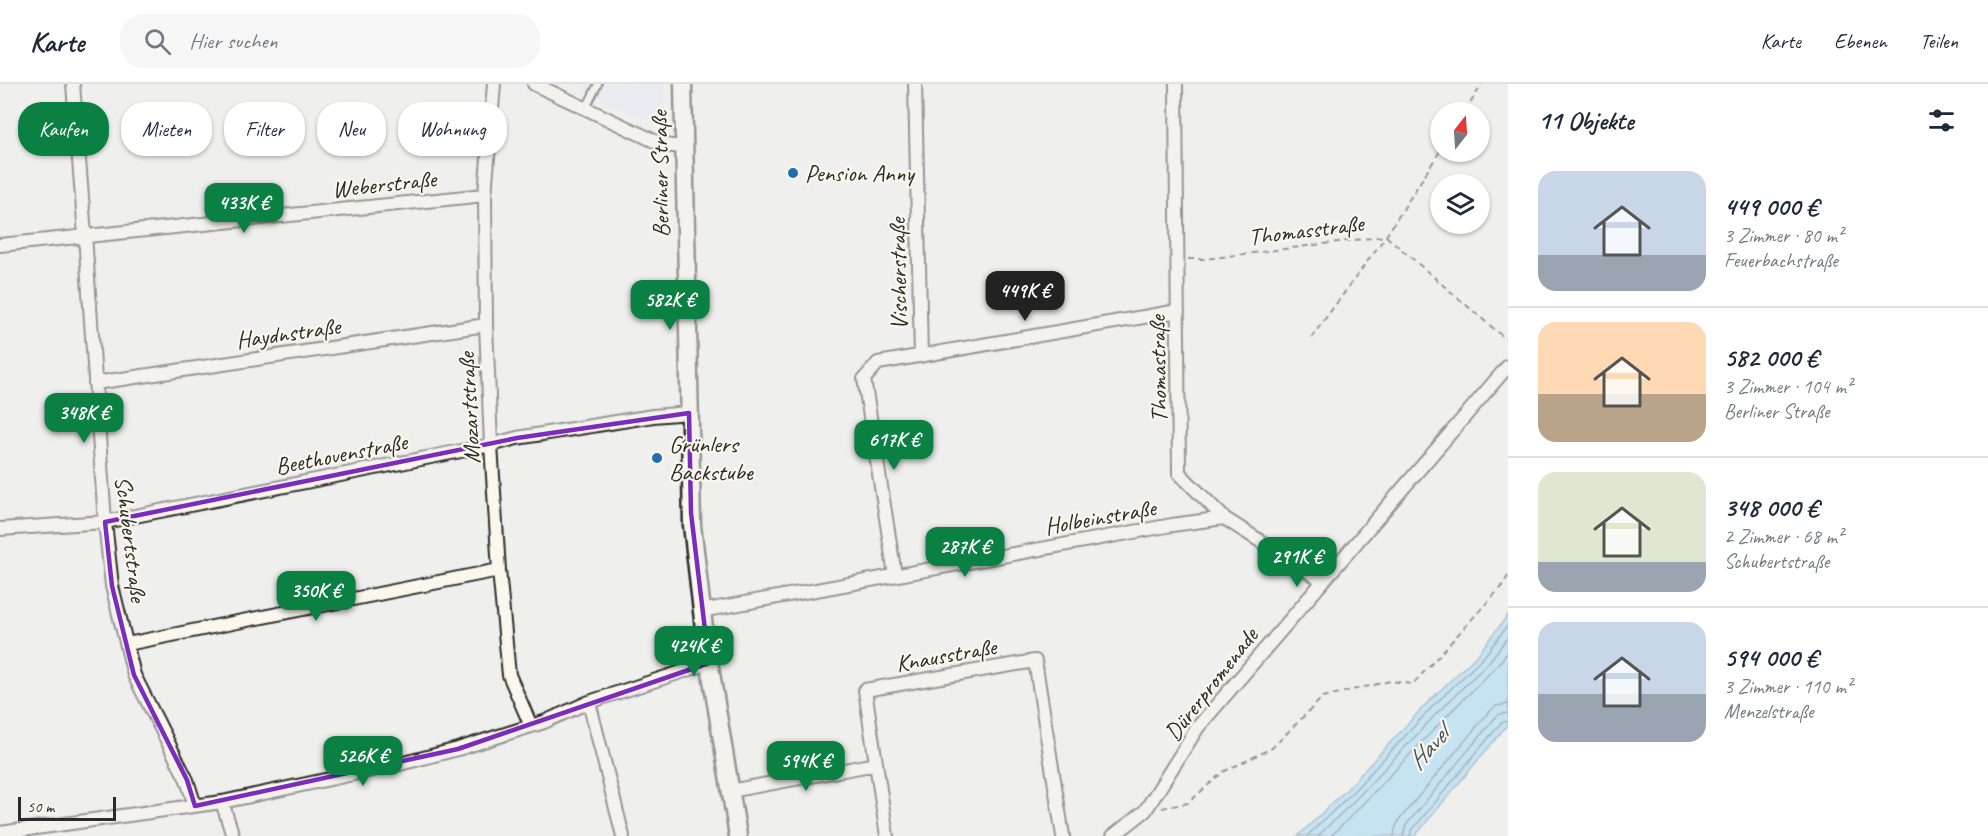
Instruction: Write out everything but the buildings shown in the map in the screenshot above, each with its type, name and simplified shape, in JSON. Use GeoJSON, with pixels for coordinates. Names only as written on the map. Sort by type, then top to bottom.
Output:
{"type":"FeatureCollection","features":[{"type":"Feature","properties":{"kind":"main road","name":"Berliner Straße"},"geometry":{"type":"LineString","coordinates":[[682,84],[692,525],[701,611],[738,836]]}},
{"type":"Feature","properties":{"kind":"street","name":"Schubertstraße"},"geometry":{"type":"LineString","coordinates":[[73,84],[105,522],[112,586],[134,675],[187,780],[195,806]]}},
{"type":"Feature","properties":{"kind":"street","name":"Mozartstraße"},"geometry":{"type":"LineString","coordinates":[[494,84],[485,195],[486,325],[491,445],[509,675],[531,726]]}},
{"type":"Feature","properties":{"kind":"street"},"geometry":{"type":"LineString","coordinates":[[534,84],[663,145],[683,147]]}},
{"type":"Feature","properties":{"kind":"street","name":"Vischerstraße"},"geometry":{"type":"LineString","coordinates":[[915,84],[921,356]]}},
{"type":"Feature","properties":{"kind":"street","name":"Thomastraße"},"geometry":{"type":"LineString","coordinates":[[1176,84],[1179,474],[1224,518],[1323,580]]}},
{"type":"Feature","properties":{"kind":"street","name":"Weberstraße"},"geometry":{"type":"LineString","coordinates":[[0,245],[485,195]]}},
{"type":"Feature","properties":{"kind":"street"},"geometry":{"type":"LineString","coordinates":[[895,575],[864,379],[878,363],[1178,311]]}},
{"type":"Feature","properties":{"kind":"street","name":"Haydnstraße"},"geometry":{"type":"LineString","coordinates":[[95,383],[486,325]]}},
{"type":"Feature","properties":{"kind":"street","name":"Dürerpromenade"},"geometry":{"type":"LineString","coordinates":[[1113,836],[1145,811],[1198,727],[1508,366]]}},
{"type":"Feature","properties":{"kind":"street","name":"Beethovenstraße"},"geometry":{"type":"LineString","coordinates":[[0,529],[105,522],[518,438],[641,418],[689,413]]}},
{"type":"Feature","properties":{"kind":"street","name":"Holbeinstraße"},"geometry":{"type":"LineString","coordinates":[[701,611],[1172,525],[1224,518]]}},
{"type":"Feature","properties":{"kind":"street"},"geometry":{"type":"LineString","coordinates":[[127,644],[499,570]]}},
{"type":"Feature","properties":{"kind":"street","name":"Knausstraße"},"geometry":{"type":"LineString","coordinates":[[876,764],[865,690],[1035,661],[1063,836]]}},
{"type":"Feature","properties":{"kind":"street"},"geometry":{"type":"LineString","coordinates":[[0,833],[40,832],[222,802],[396,765],[458,749],[531,726],[589,702],[709,663]]}},
{"type":"Feature","properties":{"kind":"street"},"geometry":{"type":"LineString","coordinates":[[589,702],[623,836]]}},
{"type":"Feature","properties":{"kind":"street"},"geometry":{"type":"LineString","coordinates":[[730,791],[876,764],[887,836]]}},
{"type":"Feature","properties":{"kind":"street"},"geometry":{"type":"LineString","coordinates":[[222,802],[233,836]]}},
{"type":"Feature","properties":{"kind":"lane"},"geometry":{"type":"LineString","coordinates":[[586,108],[598,84]]}},
{"type":"Feature","properties":{"kind":"path"},"geometry":{"type":"LineString","coordinates":[[1471,102],[1482,84]]}},
{"type":"Feature","properties":{"kind":"path"},"geometry":{"type":"LineString","coordinates":[[1311,338],[1386,236],[1433,162]]}},
{"type":"Feature","properties":{"kind":"path","name":"Thomasstraße"},"geometry":{"type":"LineString","coordinates":[[1177,260],[1205,259],[1386,236],[1508,341]]}},
{"type":"Feature","properties":{"kind":"path"},"geometry":{"type":"LineString","coordinates":[[1145,811],[1188,803],[1223,772],[1272,748],[1323,697],[1390,681],[1413,684],[1502,586],[1508,576]]}},
{"type":"Feature","properties":{"kind":"highlighted area"},"geometry":{"type":"Polygon","coordinates":[[[689,413],[691,513],[709,663],[458,749],[195,806],[187,780],[134,675],[112,586],[105,522],[517,438],[689,413]]]}},
{"type":"Feature","properties":{"kind":"shaded area"},"geometry":{"type":"Polygon","coordinates":[[[577,84],[664,84],[665,128],[603,100],[577,84]]]}},
{"type":"Feature","properties":{"kind":"water","name":"Havel"},"geometry":{"type":"Polygon","coordinates":[[[1508,615],[1508,724],[1415,836],[1298,836],[1478,654],[1508,615]]]}},
{"type":"Feature","properties":{"kind":"place","name":"Pension Anny"},"geometry":{"type":"Point","coordinates":[793,173]}},
{"type":"Feature","properties":{"kind":"place","name":"Grünlers Backstube"},"geometry":{"type":"Point","coordinates":[657,458]}}]}
